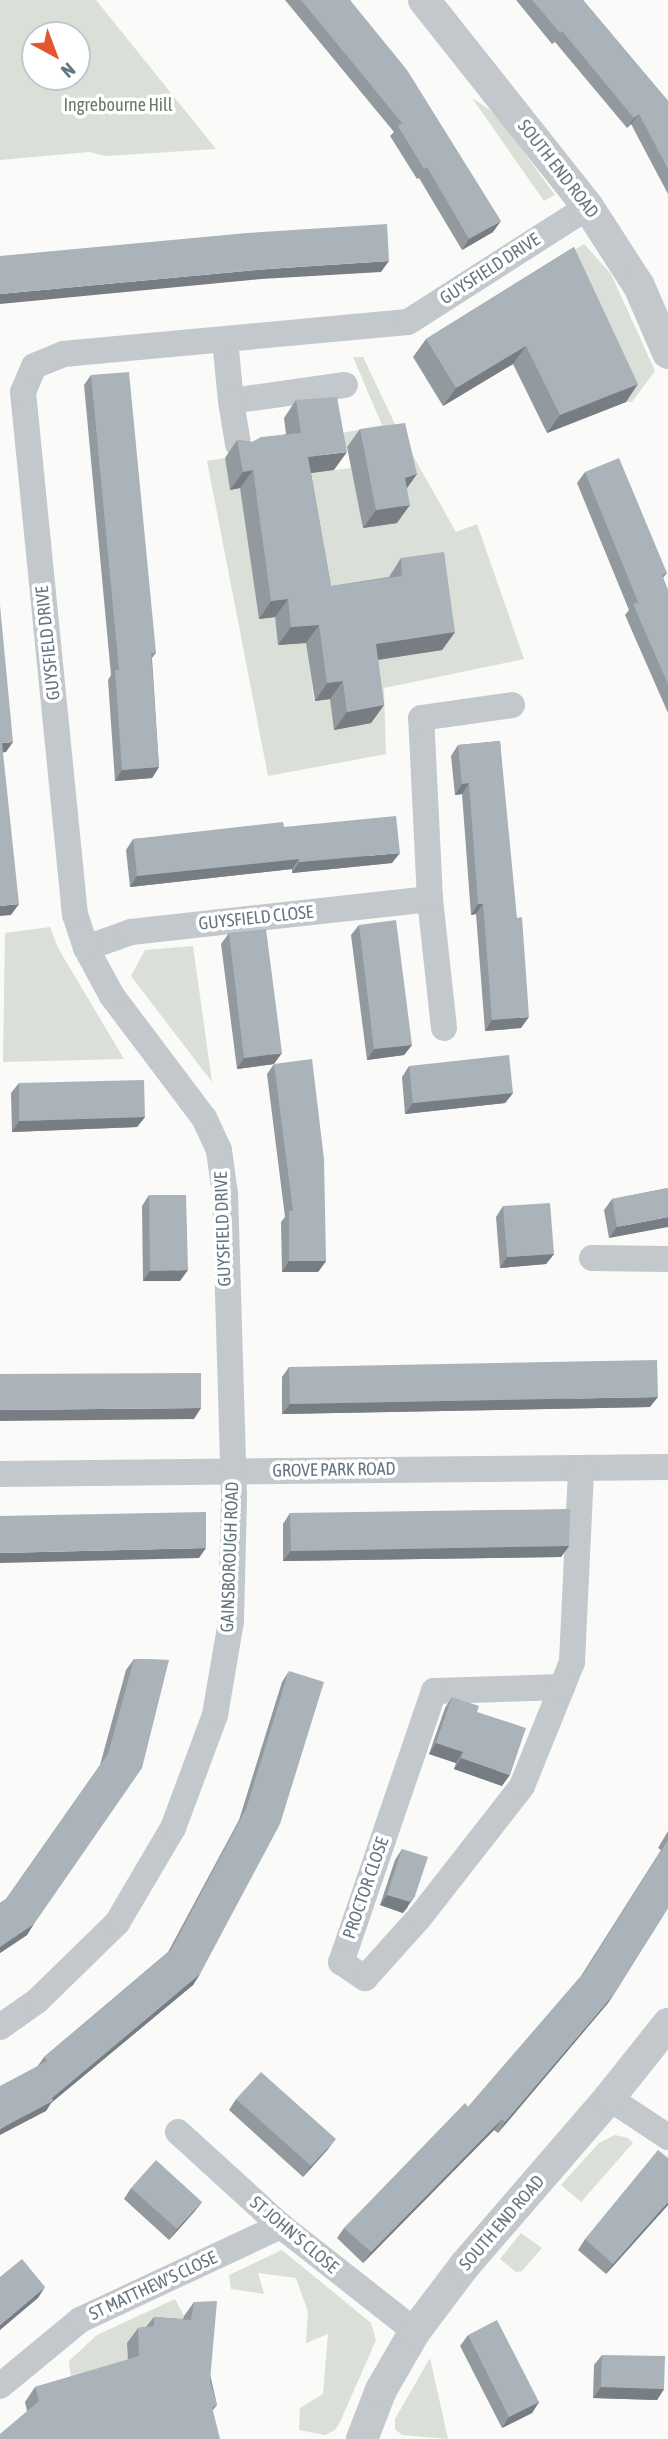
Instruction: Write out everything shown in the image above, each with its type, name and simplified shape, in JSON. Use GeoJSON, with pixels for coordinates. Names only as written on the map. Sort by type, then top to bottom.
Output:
{"type":"FeatureCollection","features":[{"type":"Feature","properties":{"kind":"street","name":"SOUTH END ROAD"},"geometry":{"type":"LineString","coordinates":[[424,0],[588,206],[639,286],[668,353]]}},
{"type":"Feature","properties":{"kind":"street","name":"GUYSFIELD DRIVE"},"geometry":{"type":"LineString","coordinates":[[234,1471],[225,1194],[219,1150],[204,1118],[112,996],[86,948],[75,915],[23,392],[34,366],[63,354],[408,322],[588,206]]}},
{"type":"Feature","properties":{"kind":"street"},"geometry":{"type":"LineString","coordinates":[[225,340],[238,444]]}},
{"type":"Feature","properties":{"kind":"street"},"geometry":{"type":"LineString","coordinates":[[231,401],[345,385]]}},
{"type":"Feature","properties":{"kind":"street"},"geometry":{"type":"LineString","coordinates":[[444,1028],[430,899],[421,718],[512,705]]}},
{"type":"Feature","properties":{"kind":"street","name":"GUYSFIELD CLOSE"},"geometry":{"type":"LineString","coordinates":[[86,948],[131,932],[430,899]]}},
{"type":"Feature","properties":{"kind":"street"},"geometry":{"type":"LineString","coordinates":[[592,1258],[668,1259]]}},
{"type":"Feature","properties":{"kind":"street","name":"GROVE PARK ROAD"},"geometry":{"type":"LineString","coordinates":[[0,1474],[668,1467]]}},
{"type":"Feature","properties":{"kind":"street","name":"PROCTOR CLOSE"},"geometry":{"type":"LineString","coordinates":[[562,1687],[435,1691],[341,1962],[365,1978],[419,1918],[522,1786],[562,1687],[572,1662],[581,1468]]}},
{"type":"Feature","properties":{"kind":"street","name":"GAINSBOROUGH ROAD"},"geometry":{"type":"LineString","coordinates":[[0,2028],[37,2001],[117,1923],[173,1828],[215,1715],[231,1621],[234,1471]]}},
{"type":"Feature","properties":{"kind":"street","name":"SOUTH END ROAD"},"geometry":{"type":"LineString","coordinates":[[362,2439],[381,2390],[415,2331],[465,2265],[609,2098],[668,2024]]}},
{"type":"Feature","properties":{"kind":"street"},"geometry":{"type":"LineString","coordinates":[[609,2098],[668,2137]]}},
{"type":"Feature","properties":{"kind":"street","name":"ST JOHN'S CLOSE"},"geometry":{"type":"LineString","coordinates":[[177,2132],[281,2226],[415,2331]]}},
{"type":"Feature","properties":{"kind":"street","name":"ST MATTHEW'S CLOSE"},"geometry":{"type":"LineString","coordinates":[[0,2386],[80,2320],[281,2226]]}},
{"type":"Feature","properties":{"kind":"green space","name":"Ingrebourne Hill"},"geometry":{"type":"Polygon","coordinates":[[[0,0],[96,0],[216,149],[106,156],[89,152],[0,160],[0,0]]]}},
{"type":"Feature","properties":{"kind":"green space"},"geometry":{"type":"Polygon","coordinates":[[[472,98],[496,114],[555,195],[544,201],[472,98]]]}},
{"type":"Feature","properties":{"kind":"green space"},"geometry":{"type":"Polygon","coordinates":[[[584,244],[611,274],[655,371],[632,402],[626,402],[561,265],[427,348],[423,344],[584,244]]]}},
{"type":"Feature","properties":{"kind":"green space"},"geometry":{"type":"Polygon","coordinates":[[[353,357],[363,357],[394,422],[456,532],[477,524],[524,659],[384,688],[386,754],[268,776],[207,461],[225,458],[230,490],[240,488],[275,617],[279,645],[318,642],[310,669],[314,701],[360,635],[391,658],[442,649],[390,594],[318,604],[296,475],[351,468],[364,528],[392,441],[330,450],[328,436],[382,425],[353,357]]]}},
{"type":"Feature","properties":{"kind":"green space"},"geometry":{"type":"Polygon","coordinates":[[[50,927],[58,948],[124,1059],[3,1062],[5,933],[50,927]]]}},
{"type":"Feature","properties":{"kind":"green space"},"geometry":{"type":"Polygon","coordinates":[[[193,946],[212,1082],[131,976],[145,950],[193,946]]]}},
{"type":"Feature","properties":{"kind":"green space"},"geometry":{"type":"Polygon","coordinates":[[[615,2135],[628,2138],[633,2143],[581,2202],[561,2185],[599,2143],[615,2135]]]}},
{"type":"Feature","properties":{"kind":"green space"},"geometry":{"type":"Polygon","coordinates":[[[521,2233],[542,2248],[522,2271],[516,2272],[500,2259],[521,2233]]]}},
{"type":"Feature","properties":{"kind":"green space"},"geometry":{"type":"Polygon","coordinates":[[[282,2250],[371,2323],[376,2340],[340,2422],[335,2430],[325,2435],[299,2430],[300,2408],[323,2394],[328,2334],[306,2343],[308,2312],[296,2278],[258,2273],[264,2294],[231,2289],[229,2275],[282,2250]]]}},
{"type":"Feature","properties":{"kind":"green space"},"geometry":{"type":"Polygon","coordinates":[[[175,2299],[184,2316],[181,2335],[129,2371],[72,2387],[69,2361],[97,2335],[175,2299]]]}},
{"type":"Feature","properties":{"kind":"green space"},"geometry":{"type":"Polygon","coordinates":[[[430,2358],[448,2439],[402,2435],[395,2429],[395,2419],[430,2358]]]}},
{"type":"Feature","properties":{"kind":"building"},"geometry":{"type":"Polygon","coordinates":[[[301,0],[350,0],[407,70],[501,221],[469,239],[427,167],[424,169],[398,126],[402,123],[301,0]]]}},
{"type":"Feature","properties":{"kind":"building"},"geometry":{"type":"Polygon","coordinates":[[[532,0],[583,0],[668,101],[668,169],[639,114],[634,118],[562,31],[560,33],[532,0]]]}},
{"type":"Feature","properties":{"kind":"building"},"geometry":{"type":"Polygon","coordinates":[[[387,224],[389,261],[268,269],[0,294],[0,256],[247,233],[387,224]]]}},
{"type":"Feature","properties":{"kind":"building"},"geometry":{"type":"Polygon","coordinates":[[[574,247],[638,384],[560,415],[526,346],[456,388],[426,339],[574,247]]]}},
{"type":"Feature","properties":{"kind":"building"},"geometry":{"type":"Polygon","coordinates":[[[129,372],[156,653],[151,653],[159,767],[122,770],[115,670],[119,670],[91,375],[129,372]]]}},
{"type":"Feature","properties":{"kind":"building"},"geometry":{"type":"Polygon","coordinates":[[[337,397],[347,452],[308,457],[331,586],[402,576],[401,558],[444,552],[455,632],[376,644],[384,705],[347,712],[343,681],[327,683],[319,625],[291,627],[288,599],[271,601],[253,470],[243,472],[237,440],[252,442],[261,437],[301,433],[296,400],[337,397]]]}},
{"type":"Feature","properties":{"kind":"building"},"geometry":{"type":"Polygon","coordinates":[[[405,423],[417,474],[405,478],[410,505],[376,510],[360,429],[405,423]]]}},
{"type":"Feature","properties":{"kind":"building"},"geometry":{"type":"Polygon","coordinates":[[[619,458],[667,573],[662,575],[668,590],[668,684],[633,604],[638,602],[585,472],[619,458]]]}},
{"type":"Feature","properties":{"kind":"building"},"geometry":{"type":"Polygon","coordinates":[[[0,605],[13,742],[2,743],[19,904],[0,906],[0,605]]]}},
{"type":"Feature","properties":{"kind":"building"},"geometry":{"type":"Polygon","coordinates":[[[500,741],[517,918],[522,917],[529,1017],[492,1020],[483,904],[478,904],[469,783],[462,784],[458,745],[500,741]]]}},
{"type":"Feature","properties":{"kind":"building"},"geometry":{"type":"Polygon","coordinates":[[[396,816],[400,853],[299,862],[299,859],[137,876],[133,839],[283,822],[284,827],[396,816]]]}},
{"type":"Feature","properties":{"kind":"building"},"geometry":{"type":"Polygon","coordinates":[[[396,920],[412,1045],[374,1049],[359,925],[396,920]]]}},
{"type":"Feature","properties":{"kind":"building"},"geometry":{"type":"Polygon","coordinates":[[[266,929],[282,1053],[244,1058],[229,933],[266,929]]]}},
{"type":"Feature","properties":{"kind":"building"},"geometry":{"type":"Polygon","coordinates":[[[509,1055],[513,1093],[413,1103],[409,1066],[509,1055]]]}},
{"type":"Feature","properties":{"kind":"building"},"geometry":{"type":"Polygon","coordinates":[[[312,1059],[324,1159],[326,1261],[289,1261],[289,1211],[293,1211],[274,1064],[312,1059]]]}},
{"type":"Feature","properties":{"kind":"building"},"geometry":{"type":"Polygon","coordinates":[[[144,1080],[145,1117],[19,1121],[19,1083],[144,1080]]]}},
{"type":"Feature","properties":{"kind":"building"},"geometry":{"type":"Polygon","coordinates":[[[668,1188],[668,1217],[617,1227],[612,1199],[668,1188]]]}},
{"type":"Feature","properties":{"kind":"building"},"geometry":{"type":"Polygon","coordinates":[[[149,1195],[186,1195],[188,1270],[150,1271],[149,1195]]]}},
{"type":"Feature","properties":{"kind":"building"},"geometry":{"type":"Polygon","coordinates":[[[550,1203],[554,1254],[507,1257],[503,1206],[550,1203]]]}},
{"type":"Feature","properties":{"kind":"building"},"geometry":{"type":"Polygon","coordinates":[[[657,1360],[658,1397],[290,1404],[289,1367],[657,1360]]]}},
{"type":"Feature","properties":{"kind":"building"},"geometry":{"type":"Polygon","coordinates":[[[201,1373],[201,1408],[0,1410],[0,1374],[201,1373]]]}},
{"type":"Feature","properties":{"kind":"building"},"geometry":{"type":"Polygon","coordinates":[[[570,1509],[569,1546],[291,1551],[290,1513],[570,1509]]]}},
{"type":"Feature","properties":{"kind":"building"},"geometry":{"type":"Polygon","coordinates":[[[206,1512],[206,1548],[0,1553],[0,1516],[206,1512]]]}},
{"type":"Feature","properties":{"kind":"building"},"geometry":{"type":"Polygon","coordinates":[[[134,1659],[169,1660],[142,1768],[34,1924],[0,1947],[0,1903],[6,1899],[108,1754],[134,1659]]]}},
{"type":"Feature","properties":{"kind":"building"},"geometry":{"type":"Polygon","coordinates":[[[289,1671],[324,1682],[280,1824],[200,1974],[52,2098],[53,2101],[0,2129],[0,2086],[47,2061],[44,2057],[171,1950],[246,1809],[289,1671]]]}},
{"type":"Feature","properties":{"kind":"building"},"geometry":{"type":"Polygon","coordinates":[[[452,1697],[479,1706],[477,1712],[526,1728],[510,1775],[461,1758],[463,1752],[436,1743],[452,1697]]]}},
{"type":"Feature","properties":{"kind":"building"},"geometry":{"type":"Polygon","coordinates":[[[668,1840],[668,1908],[615,1993],[505,2122],[502,2119],[371,2252],[344,2228],[465,2103],[468,2107],[584,1973],[668,1840]]]}},
{"type":"Feature","properties":{"kind":"building"},"geometry":{"type":"Polygon","coordinates":[[[402,1849],[428,1857],[415,1896],[410,1902],[387,1895],[402,1849]]]}},
{"type":"Feature","properties":{"kind":"building"},"geometry":{"type":"Polygon","coordinates":[[[261,2072],[336,2139],[311,2166],[236,2099],[261,2072]]]}},
{"type":"Feature","properties":{"kind":"building"},"geometry":{"type":"Polygon","coordinates":[[[658,2150],[668,2158],[668,2202],[613,2264],[585,2239],[658,2150]]]}},
{"type":"Feature","properties":{"kind":"building"},"geometry":{"type":"Polygon","coordinates":[[[156,2160],[202,2202],[177,2229],[131,2188],[156,2160]]]}},
{"type":"Feature","properties":{"kind":"building"},"geometry":{"type":"Polygon","coordinates":[[[22,2259],[45,2287],[0,2325],[0,2277],[22,2259]]]}},
{"type":"Feature","properties":{"kind":"building"},"geometry":{"type":"Polygon","coordinates":[[[217,2301],[210,2381],[217,2405],[212,2407],[220,2439],[0,2439],[0,2434],[39,2401],[35,2387],[139,2356],[138,2328],[154,2326],[154,2317],[191,2320],[194,2302],[217,2301]]]}},
{"type":"Feature","properties":{"kind":"building"},"geometry":{"type":"Polygon","coordinates":[[[497,2320],[539,2402],[509,2417],[468,2335],[497,2320]]]}},
{"type":"Feature","properties":{"kind":"building"},"geometry":{"type":"Polygon","coordinates":[[[602,2355],[665,2356],[664,2389],[601,2387],[602,2355]]]}}]}
